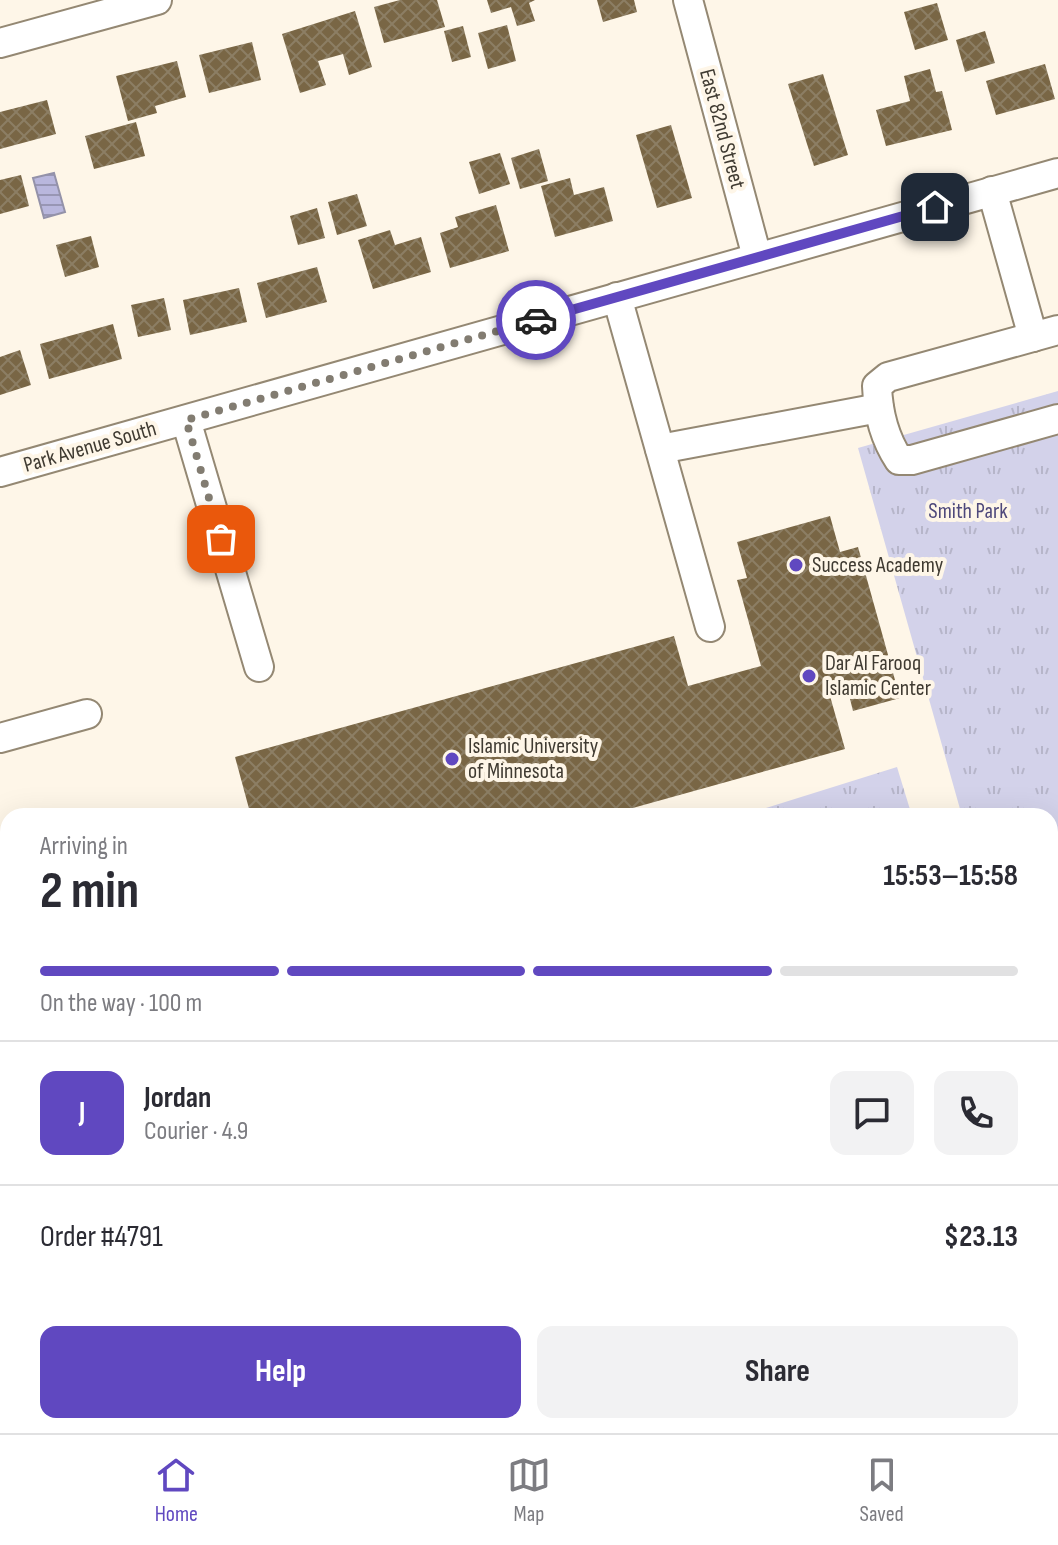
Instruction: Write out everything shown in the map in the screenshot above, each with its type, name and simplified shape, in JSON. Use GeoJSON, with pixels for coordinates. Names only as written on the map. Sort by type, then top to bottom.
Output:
{"type":"FeatureCollection","features":[{"type":"Feature","properties":{"kind":"street"},"geometry":{"type":"LineString","coordinates":[[0,43],[157,0]]}},
{"type":"Feature","properties":{"kind":"street","name":"East 82nd Street"},"geometry":{"type":"LineString","coordinates":[[688,0],[757,257]]}},
{"type":"Feature","properties":{"kind":"street","name":"Park Avenue South"},"geometry":{"type":"LineString","coordinates":[[0,472],[1058,173]]}},
{"type":"Feature","properties":{"kind":"street"},"geometry":{"type":"LineString","coordinates":[[992,191],[1045,334],[888,377],[877,386],[879,408],[890,447],[899,460],[912,460],[1058,419]]}},
{"type":"Feature","properties":{"kind":"street"},"geometry":{"type":"LineString","coordinates":[[617,297],[710,627]]}},
{"type":"Feature","properties":{"kind":"street"},"geometry":{"type":"LineString","coordinates":[[660,449],[879,408]]}},
{"type":"Feature","properties":{"kind":"street"},"geometry":{"type":"LineString","coordinates":[[186,420],[259,667]]}},
{"type":"Feature","properties":{"kind":"street"},"geometry":{"type":"LineString","coordinates":[[0,738],[87,714]]}},
{"type":"Feature","properties":{"kind":"green space","name":"Smith Park"},"geometry":{"type":"Polygon","coordinates":[[[1058,391],[1058,808],[960,808],[858,448],[1058,391]]]}},
{"type":"Feature","properties":{"kind":"green space"},"geometry":{"type":"Polygon","coordinates":[[[897,767],[910,808],[766,808],[897,767]]]}},
{"type":"Feature","properties":{"kind":"shaded area"},"geometry":{"type":"Polygon","coordinates":[[[54,173],[65,212],[44,218],[33,178],[54,173]]]}},
{"type":"Feature","properties":{"kind":"building"},"geometry":{"type":"Polygon","coordinates":[[[400,0],[437,0],[445,27],[384,43],[374,7],[400,0]]]}},
{"type":"Feature","properties":{"kind":"building"},"geometry":{"type":"Polygon","coordinates":[[[487,0],[535,0],[529,3],[535,21],[517,26],[511,7],[491,13],[487,0]]]}},
{"type":"Feature","properties":{"kind":"building"},"geometry":{"type":"Polygon","coordinates":[[[597,0],[634,0],[637,12],[603,22],[597,0]]]}},
{"type":"Feature","properties":{"kind":"building"},"geometry":{"type":"Polygon","coordinates":[[[937,3],[948,40],[915,50],[904,12],[937,3]]]}},
{"type":"Feature","properties":{"kind":"building"},"geometry":{"type":"Polygon","coordinates":[[[355,11],[372,67],[349,75],[343,54],[318,61],[326,85],[300,93],[282,34],[355,11]]]}},
{"type":"Feature","properties":{"kind":"building"},"geometry":{"type":"Polygon","coordinates":[[[507,25],[516,61],[488,69],[478,33],[507,25]]]}},
{"type":"Feature","properties":{"kind":"building"},"geometry":{"type":"Polygon","coordinates":[[[463,26],[471,57],[452,62],[444,31],[463,26]]]}},
{"type":"Feature","properties":{"kind":"building"},"geometry":{"type":"Polygon","coordinates":[[[985,31],[995,63],[965,72],[956,40],[985,31]]]}},
{"type":"Feature","properties":{"kind":"building"},"geometry":{"type":"Polygon","coordinates":[[[252,42],[261,80],[209,93],[199,55],[252,42]]]}},
{"type":"Feature","properties":{"kind":"building"},"geometry":{"type":"Polygon","coordinates":[[[177,61],[186,97],[155,106],[157,113],[128,121],[116,76],[177,61]]]}},
{"type":"Feature","properties":{"kind":"building"},"geometry":{"type":"Polygon","coordinates":[[[1045,64],[1055,99],[996,115],[986,81],[1045,64]]]}},
{"type":"Feature","properties":{"kind":"building"},"geometry":{"type":"Polygon","coordinates":[[[930,69],[936,92],[942,91],[952,130],[886,146],[876,110],[910,101],[904,76],[930,69]]]}},
{"type":"Feature","properties":{"kind":"building"},"geometry":{"type":"Polygon","coordinates":[[[823,74],[848,155],[814,166],[788,84],[823,74]]]}},
{"type":"Feature","properties":{"kind":"building"},"geometry":{"type":"Polygon","coordinates":[[[47,100],[56,134],[0,149],[0,112],[47,100]]]}},
{"type":"Feature","properties":{"kind":"building"},"geometry":{"type":"Polygon","coordinates":[[[136,122],[145,156],[94,169],[85,136],[136,122]]]}},
{"type":"Feature","properties":{"kind":"building"},"geometry":{"type":"Polygon","coordinates":[[[671,125],[692,198],[657,208],[636,135],[671,125]]]}},
{"type":"Feature","properties":{"kind":"building"},"geometry":{"type":"Polygon","coordinates":[[[539,149],[548,181],[520,189],[511,158],[539,149]]]}},
{"type":"Feature","properties":{"kind":"building"},"geometry":{"type":"Polygon","coordinates":[[[500,153],[510,184],[479,194],[469,162],[500,153]]]}},
{"type":"Feature","properties":{"kind":"building"},"geometry":{"type":"Polygon","coordinates":[[[21,175],[29,206],[0,214],[0,180],[21,175]]]}},
{"type":"Feature","properties":{"kind":"building"},"geometry":{"type":"Polygon","coordinates":[[[570,178],[574,195],[604,187],[613,221],[555,237],[541,186],[570,178]]]}},
{"type":"Feature","properties":{"kind":"building"},"geometry":{"type":"Polygon","coordinates":[[[357,194],[367,226],[337,235],[328,202],[357,194]]]}},
{"type":"Feature","properties":{"kind":"building"},"geometry":{"type":"Polygon","coordinates":[[[496,205],[509,251],[450,268],[440,233],[458,227],[455,217],[496,205]]]}},
{"type":"Feature","properties":{"kind":"building"},"geometry":{"type":"Polygon","coordinates":[[[317,208],[325,238],[298,245],[290,216],[317,208]]]}},
{"type":"Feature","properties":{"kind":"building"},"geometry":{"type":"Polygon","coordinates":[[[390,230],[395,245],[421,237],[431,272],[373,289],[358,240],[390,230]]]}},
{"type":"Feature","properties":{"kind":"building"},"geometry":{"type":"Polygon","coordinates":[[[91,236],[99,267],[65,277],[56,245],[91,236]]]}},
{"type":"Feature","properties":{"kind":"building"},"geometry":{"type":"Polygon","coordinates":[[[317,267],[327,302],[266,318],[257,283],[317,267]]]}},
{"type":"Feature","properties":{"kind":"building"},"geometry":{"type":"Polygon","coordinates":[[[239,288],[247,322],[190,335],[183,300],[239,288]]]}},
{"type":"Feature","properties":{"kind":"building"},"geometry":{"type":"Polygon","coordinates":[[[164,298],[171,330],[138,337],[131,305],[164,298]]]}},
{"type":"Feature","properties":{"kind":"building"},"geometry":{"type":"Polygon","coordinates":[[[113,324],[122,359],[49,379],[40,344],[113,324]]]}},
{"type":"Feature","properties":{"kind":"building"},"geometry":{"type":"Polygon","coordinates":[[[20,350],[31,385],[0,395],[0,357],[20,350]]]}},
{"type":"Feature","properties":{"kind":"building","name":"Dar Al Farooq Islamic Center"},"geometry":{"type":"Polygon","coordinates":[[[830,516],[840,552],[858,547],[900,698],[853,711],[848,691],[830,696],[845,749],[633,808],[249,808],[235,757],[674,636],[688,686],[761,666],[737,580],[747,578],[737,542],[830,516]]]}},
{"type":"Feature","properties":{"kind":"way so far"},"geometry":{"type":"LineString","coordinates":[[221,539],[186,420],[536,320]]}},
{"type":"Feature","properties":{"kind":"place","name":"Success Academy"},"geometry":{"type":"Point","coordinates":[796,565]}},
{"type":"Feature","properties":{"kind":"place","name":"Dar Al Farooq Islamic Center"},"geometry":{"type":"Point","coordinates":[809,676]}},
{"type":"Feature","properties":{"kind":"place","name":"Islamic University of Minnesota"},"geometry":{"type":"Point","coordinates":[452,759]}},
{"type":"Feature","properties":{"kind":"route"},"geometry":{"type":"LineString","coordinates":[[536,320],[935,207]]}}]}
